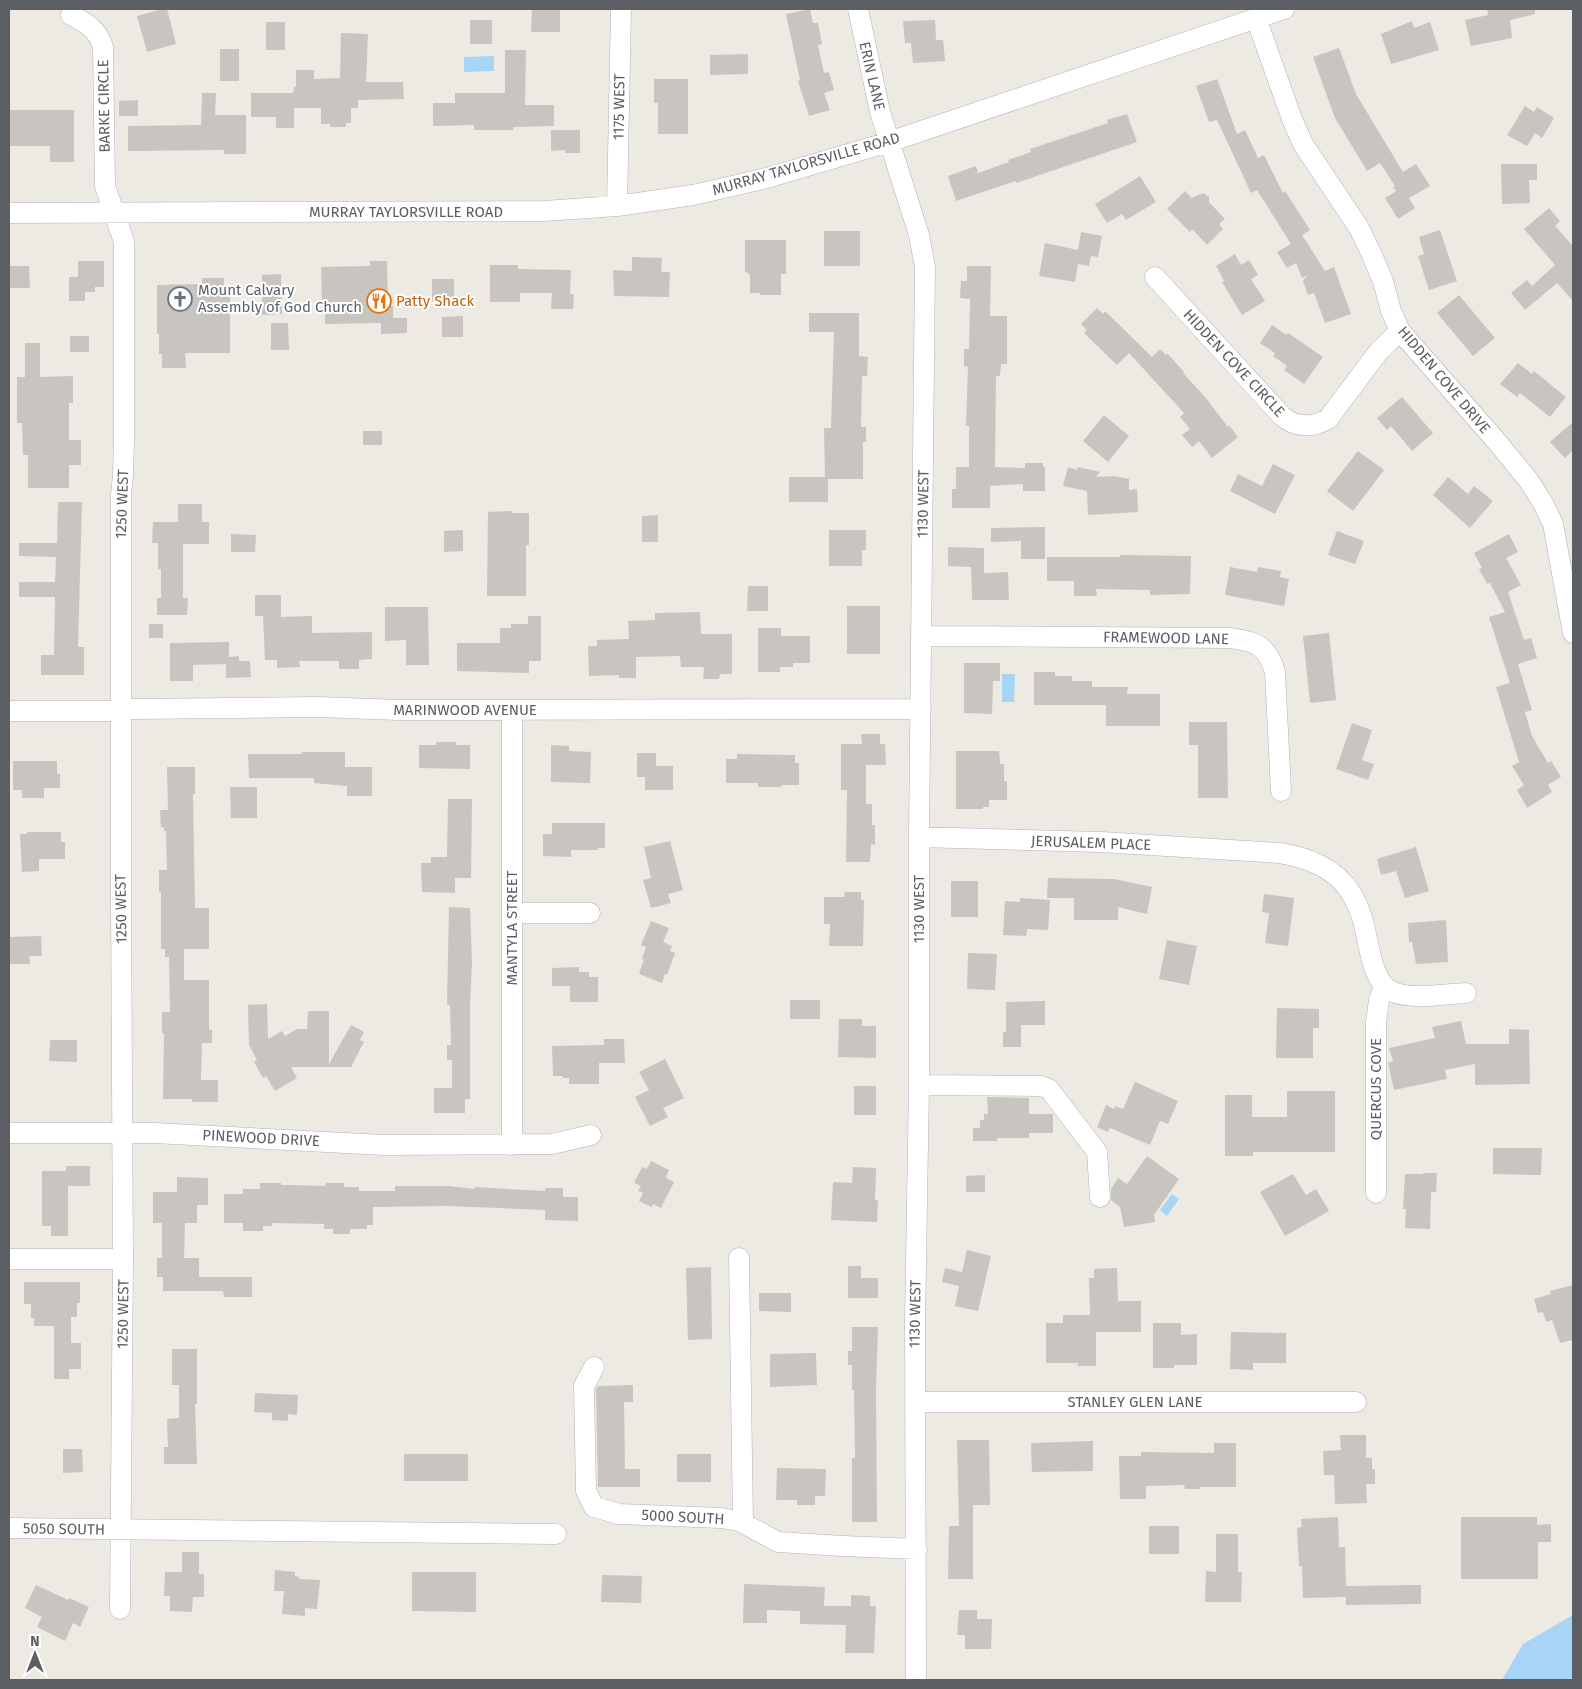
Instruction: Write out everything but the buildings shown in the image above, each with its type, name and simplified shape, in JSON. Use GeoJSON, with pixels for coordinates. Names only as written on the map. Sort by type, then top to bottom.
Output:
{"type":"FeatureCollection","features":[{"type":"Feature","properties":{"kind":"street","name":"1175 WEST"},"geometry":{"type":"LineString","coordinates":[[617,206],[621,9]]}},
{"type":"Feature","properties":{"kind":"street","name":"ERIN LANE"},"geometry":{"type":"LineString","coordinates":[[858,9],[880,112],[889,142]]}},
{"type":"Feature","properties":{"kind":"street","name":"MURRAY TAYLORSVILLE ROAD"},"geometry":{"type":"LineString","coordinates":[[9,213],[544,212],[617,206],[693,195],[767,178],[889,142],[1284,9]]}},
{"type":"Feature","properties":{"kind":"street","name":"BARKE CIRCLE"},"geometry":{"type":"LineString","coordinates":[[71,15],[92,27],[103,47],[106,186],[113,212]]}},
{"type":"Feature","properties":{"kind":"street","name":"HIDDEN COVE DRIVE"},"geometry":{"type":"LineString","coordinates":[[1256,18],[1292,119],[1303,144],[1359,228],[1383,281],[1391,311],[1400,331],[1529,481],[1554,524],[1573,633]]}},
{"type":"Feature","properties":{"kind":"street","name":"1130 WEST"},"geometry":{"type":"LineString","coordinates":[[889,142],[919,235],[925,267],[915,1402],[916,1680]]}},
{"type":"Feature","properties":{"kind":"street","name":"1250 WEST"},"geometry":{"type":"LineString","coordinates":[[113,212],[124,242],[124,440],[121,495],[123,1260],[120,1609]]}},
{"type":"Feature","properties":{"kind":"street","name":"HIDDEN COVE CIRCLE"},"geometry":{"type":"LineString","coordinates":[[1155,277],[1282,416],[1288,421],[1302,426],[1320,423],[1328,419],[1378,351],[1400,331]]}},
{"type":"Feature","properties":{"kind":"street","name":"FRAMEWOOD LANE"},"geometry":{"type":"LineString","coordinates":[[922,636],[1221,638],[1245,640],[1260,646],[1272,661],[1275,672],[1281,791]]}},
{"type":"Feature","properties":{"kind":"street","name":"MARINWOOD AVENUE"},"geometry":{"type":"LineString","coordinates":[[9,711],[318,707],[399,710],[921,709]]}},
{"type":"Feature","properties":{"kind":"street","name":"MANTYLA STREET"},"geometry":{"type":"LineString","coordinates":[[512,710],[512,1145]]}},
{"type":"Feature","properties":{"kind":"street","name":"JERUSALEM PLACE"},"geometry":{"type":"LineString","coordinates":[[920,837],[1101,842],[1280,853],[1302,858],[1326,869],[1345,884],[1358,906],[1372,961],[1384,986]]}},
{"type":"Feature","properties":{"kind":"street"},"geometry":{"type":"LineString","coordinates":[[512,913],[590,912]]}},
{"type":"Feature","properties":{"kind":"street"},"geometry":{"type":"LineString","coordinates":[[1384,986],[1392,991],[1409,995],[1466,993]]}},
{"type":"Feature","properties":{"kind":"street","name":"QUERCUS COVE"},"geometry":{"type":"LineString","coordinates":[[1376,1193],[1376,1022],[1379,1000],[1384,986]]}},
{"type":"Feature","properties":{"kind":"street"},"geometry":{"type":"LineString","coordinates":[[919,1085],[1041,1086],[1050,1089],[1096,1152],[1100,1197]]}},
{"type":"Feature","properties":{"kind":"street","name":"PINEWOOD DRIVE"},"geometry":{"type":"LineString","coordinates":[[9,1133],[154,1133],[384,1145],[561,1144],[592,1135]]}},
{"type":"Feature","properties":{"kind":"street"},"geometry":{"type":"LineString","coordinates":[[739,1258],[743,1523]]}},
{"type":"Feature","properties":{"kind":"street"},"geometry":{"type":"LineString","coordinates":[[9,1259],[123,1260]]}},
{"type":"Feature","properties":{"kind":"street","name":"5000 SOUTH"},"geometry":{"type":"LineString","coordinates":[[594,1367],[584,1386],[586,1491],[594,1507],[619,1514],[721,1518],[739,1521],[778,1542],[916,1549]]}},
{"type":"Feature","properties":{"kind":"street","name":"STANLEY GLEN LANE"},"geometry":{"type":"LineString","coordinates":[[915,1402],[1356,1402]]}},
{"type":"Feature","properties":{"kind":"street","name":"5050 SOUTH"},"geometry":{"type":"LineString","coordinates":[[9,1528],[556,1534]]}},
{"type":"Feature","properties":{"kind":"water"},"geometry":{"type":"Polygon","coordinates":[[[494,56],[494,71],[464,72],[464,57],[494,56]]]}},
{"type":"Feature","properties":{"kind":"water"},"geometry":{"type":"Polygon","coordinates":[[[1002,674],[1015,674],[1014,702],[1002,702],[1002,674]]]}},
{"type":"Feature","properties":{"kind":"water"},"geometry":{"type":"Polygon","coordinates":[[[1172,1194],[1179,1199],[1167,1216],[1160,1210],[1172,1194]]]}},
{"type":"Feature","properties":{"kind":"water"},"geometry":{"type":"Polygon","coordinates":[[[1573,1615],[1573,1680],[1502,1680],[1523,1644],[1573,1615]]]}},
{"type":"Feature","properties":{"kind":"place","name":"Mount Calvary Assembly of God Church"},"geometry":{"type":"Point","coordinates":[180,299]}},
{"type":"Feature","properties":{"kind":"place","name":"Patty Shack"},"geometry":{"type":"Point","coordinates":[379,301]}}]}
